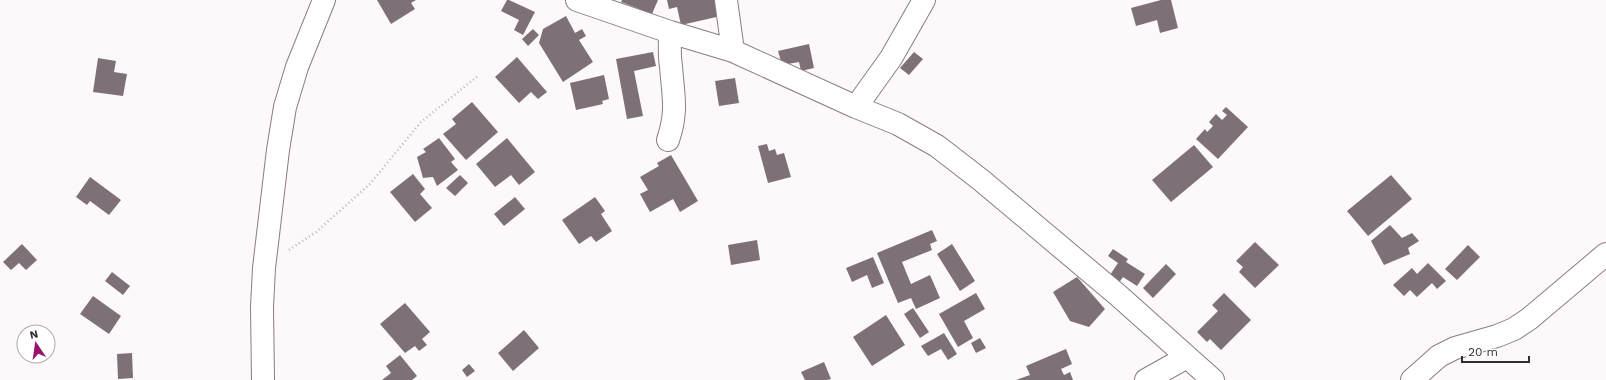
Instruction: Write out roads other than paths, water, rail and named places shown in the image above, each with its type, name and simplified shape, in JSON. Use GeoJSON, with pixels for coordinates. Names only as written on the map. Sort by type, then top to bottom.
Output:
{"type":"FeatureCollection","features":[{"type":"Feature","properties":{"kind":"street"},"geometry":{"type":"LineString","coordinates":[[263,380],[262,308],[264,268],[278,150],[285,108],[297,67],[324,0]]}},
{"type":"Feature","properties":{"kind":"street"},"geometry":{"type":"LineString","coordinates":[[577,0],[670,32],[733,51],[856,108],[898,124],[937,146],[981,180],[1119,296],[1213,380]]}},
{"type":"Feature","properties":{"kind":"street"},"geometry":{"type":"LineString","coordinates":[[726,0],[733,51]]}},
{"type":"Feature","properties":{"kind":"street"},"geometry":{"type":"LineString","coordinates":[[856,108],[891,58],[924,0]]}},
{"type":"Feature","properties":{"kind":"street"},"geometry":{"type":"LineString","coordinates":[[668,140],[674,124],[675,97],[670,65],[670,32]]}},
{"type":"Feature","properties":{"kind":"street"},"geometry":{"type":"LineString","coordinates":[[1412,380],[1439,356],[1455,348],[1497,336],[1514,329],[1529,319],[1606,254]]}},
{"type":"Feature","properties":{"kind":"street"},"geometry":{"type":"LineString","coordinates":[[1146,380],[1187,357]]}}]}
